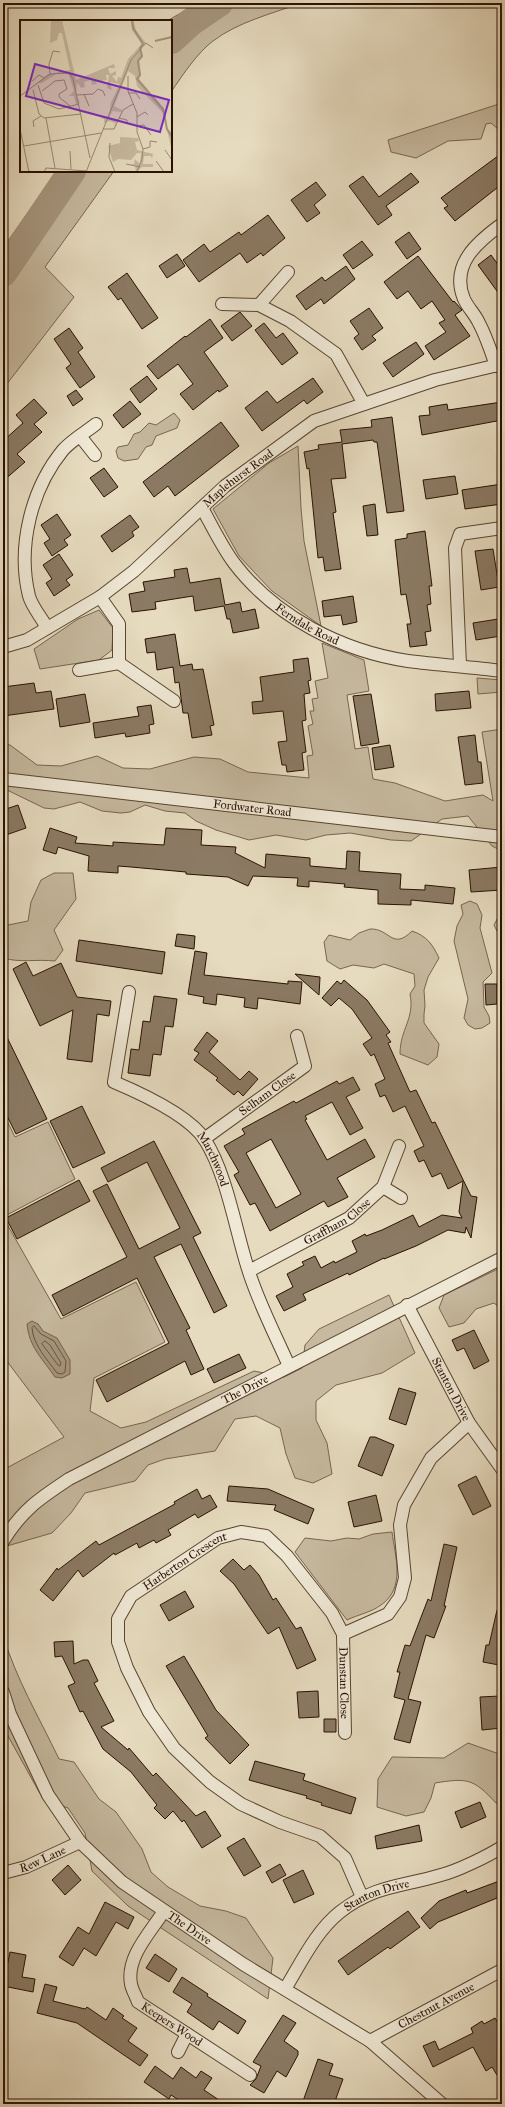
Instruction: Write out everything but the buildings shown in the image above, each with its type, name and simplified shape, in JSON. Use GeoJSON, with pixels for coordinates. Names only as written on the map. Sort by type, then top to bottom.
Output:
{"type":"FeatureCollection","features":[{"type":"Feature","properties":{"kind":"street"},"geometry":{"type":"LineString","coordinates":[[499,365],[479,322],[464,300],[461,287],[461,273],[468,256],[478,241],[502,224]]}},
{"type":"Feature","properties":{"kind":"street"},"geometry":{"type":"LineString","coordinates":[[259,305],[288,272]]}},
{"type":"Feature","properties":{"kind":"street"},"geometry":{"type":"LineString","coordinates":[[222,304],[259,305],[290,321],[336,354],[364,404]]}},
{"type":"Feature","properties":{"kind":"street","name":"Maplehurst Road"},"geometry":{"type":"LineString","coordinates":[[3,647],[27,640],[100,597],[134,571],[225,486],[314,421],[435,380],[499,365]]}},
{"type":"Feature","properties":{"kind":"street"},"geometry":{"type":"LineString","coordinates":[[47,628],[30,597],[26,559],[30,512],[44,478],[64,449],[96,424]]}},
{"type":"Feature","properties":{"kind":"street"},"geometry":{"type":"LineString","coordinates":[[80,436],[95,455]]}},
{"type":"Feature","properties":{"kind":"street","name":"Ferndale Road"},"geometry":{"type":"LineString","coordinates":[[202,508],[234,563],[268,600],[326,636],[347,645],[407,661],[502,671]]}},
{"type":"Feature","properties":{"kind":"street"},"geometry":{"type":"LineString","coordinates":[[460,666],[455,548],[460,534],[502,528]]}},
{"type":"Feature","properties":{"kind":"street"},"geometry":{"type":"LineString","coordinates":[[100,597],[120,624],[120,663]]}},
{"type":"Feature","properties":{"kind":"street"},"geometry":{"type":"LineString","coordinates":[[79,670],[120,663],[174,701]]}},
{"type":"Feature","properties":{"kind":"street","name":"Fordwater Road"},"geometry":{"type":"LineString","coordinates":[[3,779],[502,837]]}},
{"type":"Feature","properties":{"kind":"street","name":"Marchwood"},"geometry":{"type":"LineString","coordinates":[[129,992],[114,1082],[138,1093],[187,1121],[204,1139],[227,1189],[235,1227],[249,1271],[289,1366]]}},
{"type":"Feature","properties":{"kind":"street","name":"Selham Close"},"geometry":{"type":"LineString","coordinates":[[204,1139],[306,1066],[297,1036]]}},
{"type":"Feature","properties":{"kind":"street","name":"Graffham Close"},"geometry":{"type":"LineString","coordinates":[[249,1271],[349,1218],[384,1187],[399,1146]]}},
{"type":"Feature","properties":{"kind":"street"},"geometry":{"type":"LineString","coordinates":[[384,1187],[401,1198]]}},
{"type":"Feature","properties":{"kind":"street","name":"The Drive"},"geometry":{"type":"LineString","coordinates":[[3,1541],[16,1520],[35,1502],[70,1479],[407,1305],[502,1258]]}},
{"type":"Feature","properties":{"kind":"street","name":"Stanton Drive"},"geometry":{"type":"LineString","coordinates":[[407,1305],[469,1423],[502,1469]]}},
{"type":"Feature","properties":{"kind":"street"},"geometry":{"type":"LineString","coordinates":[[343,1634],[388,1614],[400,1598],[406,1578],[400,1525],[404,1505],[431,1458],[469,1423]]}},
{"type":"Feature","properties":{"kind":"street","name":"Harberton Crescent"},"geometry":{"type":"LineString","coordinates":[[343,1634],[332,1613],[287,1556],[266,1536],[241,1532],[218,1538],[131,1596],[118,1619],[118,1642],[127,1668],[149,1712],[174,1748],[210,1782],[241,1804],[280,1822],[320,1836],[345,1858],[362,1897]]}},
{"type":"Feature","properties":{"kind":"street","name":"Dunstan Close"},"geometry":{"type":"LineString","coordinates":[[343,1634],[345,1733]]}},
{"type":"Feature","properties":{"kind":"street","name":"The Drive"},"geometry":{"type":"LineString","coordinates":[[3,1692],[10,1714],[48,1795],[80,1842],[122,1882],[243,1964],[285,1988],[370,2041],[442,2104]]}},
{"type":"Feature","properties":{"kind":"street","name":"Rew Lane"},"geometry":{"type":"LineString","coordinates":[[3,1873],[26,1867],[80,1842]]}},
{"type":"Feature","properties":{"kind":"street","name":"Stanton Drive"},"geometry":{"type":"LineString","coordinates":[[285,1988],[322,1930],[339,1913],[362,1897],[388,1886],[442,1875],[502,1847]]}},
{"type":"Feature","properties":{"kind":"street","name":"Keepers Wood"},"geometry":{"type":"LineString","coordinates":[[164,1911],[133,1958],[130,1972],[131,1986],[138,2002],[250,2075]]}},
{"type":"Feature","properties":{"kind":"street","name":"Chestnut Avenue"},"geometry":{"type":"LineString","coordinates":[[370,2041],[502,1970]]}},
{"type":"Feature","properties":{"kind":"street"},"geometry":{"type":"LineString","coordinates":[[178,2052],[187,2034]]}},
{"type":"Feature","properties":{"kind":"shaded area"},"geometry":{"type":"Polygon","coordinates":[[[198,3],[301,3],[244,24],[223,34],[207,46],[196,58],[172,91],[172,20],[169,20],[198,3]]]}},
{"type":"Feature","properties":{"kind":"shaded area"},"geometry":{"type":"Polygon","coordinates":[[[502,103],[502,129],[498,129],[491,123],[486,124],[481,139],[448,141],[416,158],[391,152],[388,140],[502,103]]]}},
{"type":"Feature","properties":{"kind":"shaded area"},"geometry":{"type":"Polygon","coordinates":[[[56,172],[113,172],[45,267],[74,297],[3,389],[3,248],[56,172]]]}},
{"type":"Feature","properties":{"kind":"shaded area"},"geometry":{"type":"Polygon","coordinates":[[[174,413],[180,420],[177,428],[156,436],[152,445],[146,447],[138,459],[124,461],[118,458],[116,451],[118,447],[128,445],[134,434],[140,432],[149,423],[156,425],[174,413]]]}},
{"type":"Feature","properties":{"kind":"shaded area"},"geometry":{"type":"Polygon","coordinates":[[[298,446],[304,541],[321,626],[272,591],[239,556],[213,509],[269,463],[298,446]]]}},
{"type":"Feature","properties":{"kind":"shaded area"},"geometry":{"type":"Polygon","coordinates":[[[99,610],[113,628],[112,650],[99,660],[40,669],[34,649],[78,619],[99,610]]]}},
{"type":"Feature","properties":{"kind":"shaded area"},"geometry":{"type":"Polygon","coordinates":[[[322,643],[364,660],[369,691],[347,695],[355,749],[368,747],[373,779],[395,783],[445,801],[483,795],[493,801],[482,732],[502,729],[502,851],[492,846],[468,816],[442,819],[411,841],[391,840],[350,833],[326,835],[306,840],[276,835],[249,840],[216,830],[196,821],[185,813],[165,811],[145,805],[130,812],[121,813],[102,811],[80,802],[54,809],[44,808],[3,788],[3,744],[10,745],[37,765],[61,766],[97,756],[123,768],[150,769],[194,757],[220,759],[248,772],[309,778],[307,756],[313,755],[308,726],[313,724],[310,711],[314,711],[312,699],[318,698],[315,681],[328,678],[322,643]]]}},
{"type":"Feature","properties":{"kind":"shaded area"},"geometry":{"type":"Polygon","coordinates":[[[477,678],[502,680],[502,692],[478,694],[477,678]]]}},
{"type":"Feature","properties":{"kind":"shaded area"},"geometry":{"type":"Polygon","coordinates":[[[54,873],[73,873],[76,899],[54,930],[63,950],[55,961],[16,960],[3,958],[3,926],[28,921],[31,902],[41,880],[54,873]]]}},
{"type":"Feature","properties":{"kind":"shaded area"},"geometry":{"type":"Polygon","coordinates":[[[470,901],[477,904],[482,915],[480,928],[492,973],[483,982],[484,1007],[489,1016],[490,1023],[482,1028],[475,1029],[468,1025],[464,1018],[468,999],[454,941],[457,926],[463,914],[461,905],[470,901]]]}},
{"type":"Feature","properties":{"kind":"shaded area"},"geometry":{"type":"Polygon","coordinates":[[[502,910],[502,941],[494,925],[502,910]]]}},
{"type":"Feature","properties":{"kind":"shaded area"},"geometry":{"type":"Polygon","coordinates":[[[370,929],[382,932],[395,939],[405,937],[412,931],[417,933],[426,938],[439,958],[428,977],[424,990],[424,1023],[439,1044],[437,1057],[428,1065],[400,1054],[402,1038],[411,1010],[410,994],[415,986],[414,974],[384,964],[374,968],[353,965],[340,969],[327,961],[324,942],[329,935],[350,940],[359,933],[370,929]]]}},
{"type":"Feature","properties":{"kind":"shaded area"},"geometry":{"type":"Polygon","coordinates":[[[3,1113],[15,1137],[48,1122],[75,1179],[3,1217],[3,1113]]]}},
{"type":"Feature","properties":{"kind":"shaded area"},"geometry":{"type":"Polygon","coordinates":[[[3,1217],[61,1319],[136,1282],[165,1342],[94,1378],[90,1411],[121,1428],[146,1422],[254,1371],[284,1377],[302,1368],[305,1345],[319,1329],[389,1295],[415,1353],[382,1373],[336,1385],[316,1401],[316,1420],[327,1443],[332,1474],[313,1483],[295,1478],[286,1454],[280,1428],[256,1416],[235,1419],[215,1451],[165,1459],[148,1465],[135,1481],[85,1493],[71,1513],[52,1533],[7,1546],[3,1555],[3,1470],[64,1437],[3,1356],[3,1217]]]}},
{"type":"Feature","properties":{"kind":"shaded area"},"geometry":{"type":"Polygon","coordinates":[[[502,1267],[502,1310],[494,1303],[476,1309],[464,1323],[449,1327],[439,1308],[444,1295],[502,1267]]]}},
{"type":"Feature","properties":{"kind":"shaded area"},"geometry":{"type":"Polygon","coordinates":[[[392,1532],[397,1571],[394,1590],[389,1598],[381,1605],[369,1612],[347,1620],[295,1552],[305,1538],[331,1541],[347,1538],[359,1539],[373,1534],[392,1532]]]}},
{"type":"Feature","properties":{"kind":"shaded area"},"geometry":{"type":"Polygon","coordinates":[[[3,1635],[14,1667],[59,1759],[74,1762],[99,1799],[116,1812],[142,1849],[151,1872],[168,1887],[200,1906],[226,1911],[246,1918],[273,1958],[268,1999],[128,1906],[92,1871],[85,1833],[68,1808],[43,1799],[3,1727],[3,1635]]]}},
{"type":"Feature","properties":{"kind":"shaded area"},"geometry":{"type":"Polygon","coordinates":[[[468,1743],[502,1755],[502,1803],[496,1803],[475,1784],[455,1780],[435,1783],[431,1798],[424,1812],[406,1816],[377,1807],[378,1779],[392,1757],[444,1758],[468,1743]]]}},
{"type":"Feature","properties":{"kind":"water"},"geometry":{"type":"Polygon","coordinates":[[[32,1321],[38,1324],[43,1331],[57,1338],[70,1360],[70,1374],[62,1378],[55,1377],[41,1358],[33,1346],[28,1332],[27,1324],[32,1321]]]}},
{"type":"Feature","properties":{"kind":"waterway"},"geometry":{"type":"LineString","coordinates":[[172,39],[191,22],[219,3]]}},
{"type":"Feature","properties":{"kind":"waterway"},"geometry":{"type":"LineString","coordinates":[[3,273],[71,172]]}}]}
